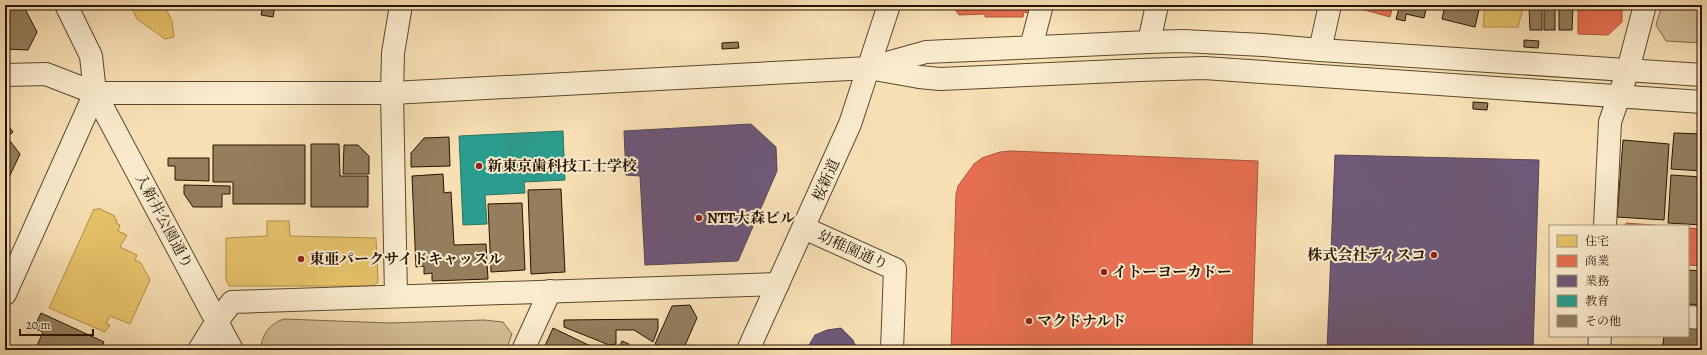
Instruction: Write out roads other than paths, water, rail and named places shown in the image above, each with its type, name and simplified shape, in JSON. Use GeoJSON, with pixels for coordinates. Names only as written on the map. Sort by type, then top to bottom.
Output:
{"type":"FeatureCollection","features":[{"type":"Feature","properties":{"kind":"street"},"geometry":{"type":"LineString","coordinates":[[5,294],[95,94],[91,56],[66,5]]}},
{"type":"Feature","properties":{"kind":"street"},"geometry":{"type":"LineString","coordinates":[[396,296],[392,93],[393,53],[401,5]]}},
{"type":"Feature","properties":{"kind":"street","name":"桜新道"},"geometry":{"type":"LineString","coordinates":[[748,350],[850,124],[889,5]]}},
{"type":"Feature","properties":{"kind":"street"},"geometry":{"type":"LineString","coordinates":[[1031,47],[1042,5]]}},
{"type":"Feature","properties":{"kind":"street"},"geometry":{"type":"LineString","coordinates":[[1149,42],[1157,5]]}},
{"type":"Feature","properties":{"kind":"street"},"geometry":{"type":"LineString","coordinates":[[1320,50],[1330,5]]}},
{"type":"Feature","properties":{"kind":"street"},"geometry":{"type":"LineString","coordinates":[[1605,225],[1610,122],[1628,70],[1645,5]]}},
{"type":"Feature","properties":{"kind":"street"},"geometry":{"type":"LineString","coordinates":[[5,75],[46,74],[95,94],[392,93],[869,68],[926,52],[1149,42],[1263,45],[1702,75]]}},
{"type":"Feature","properties":{"kind":"street"},"geometry":{"type":"LineString","coordinates":[[869,68],[919,77],[940,79],[1204,68],[1702,102]]}},
{"type":"Feature","properties":{"kind":"street","name":"入新井公園通り"},"geometry":{"type":"LineString","coordinates":[[95,94],[232,350]]}},
{"type":"Feature","properties":{"kind":"street","name":"幼稚園通り"},"geometry":{"type":"LineString","coordinates":[[804,228],[840,243],[894,269],[892,350]]}},
{"type":"Feature","properties":{"kind":"street"},"geometry":{"type":"LineString","coordinates":[[199,350],[217,321],[232,302],[778,284]]}},
{"type":"Feature","properties":{"kind":"street"},"geometry":{"type":"LineString","coordinates":[[523,350],[550,291]]}},
{"type":"Feature","properties":{"kind":"street"},"geometry":{"type":"LineString","coordinates":[[1689,317],[1702,318]]}},
{"type":"Feature","properties":{"kind":"street"},"geometry":{"type":"LineString","coordinates":[[1600,337],[1600,350]]}},
{"type":"Feature","properties":{"kind":"place","name":"新東京歯科技工士学校"},"geometry":{"type":"Point","coordinates":[479,166]}},
{"type":"Feature","properties":{"kind":"place","name":"NTT大森ビル"},"geometry":{"type":"Point","coordinates":[699,218]}},
{"type":"Feature","properties":{"kind":"place","name":"株式会社ディスコ"},"geometry":{"type":"Point","coordinates":[1434,255]}},
{"type":"Feature","properties":{"kind":"place","name":"東亜パークサイドキャッスル"},"geometry":{"type":"Point","coordinates":[301,259]}},
{"type":"Feature","properties":{"kind":"place","name":"イトーヨーカドー"},"geometry":{"type":"Point","coordinates":[1104,272]}},
{"type":"Feature","properties":{"kind":"place","name":"マクドナルド"},"geometry":{"type":"Point","coordinates":[1029,321]}}]}
